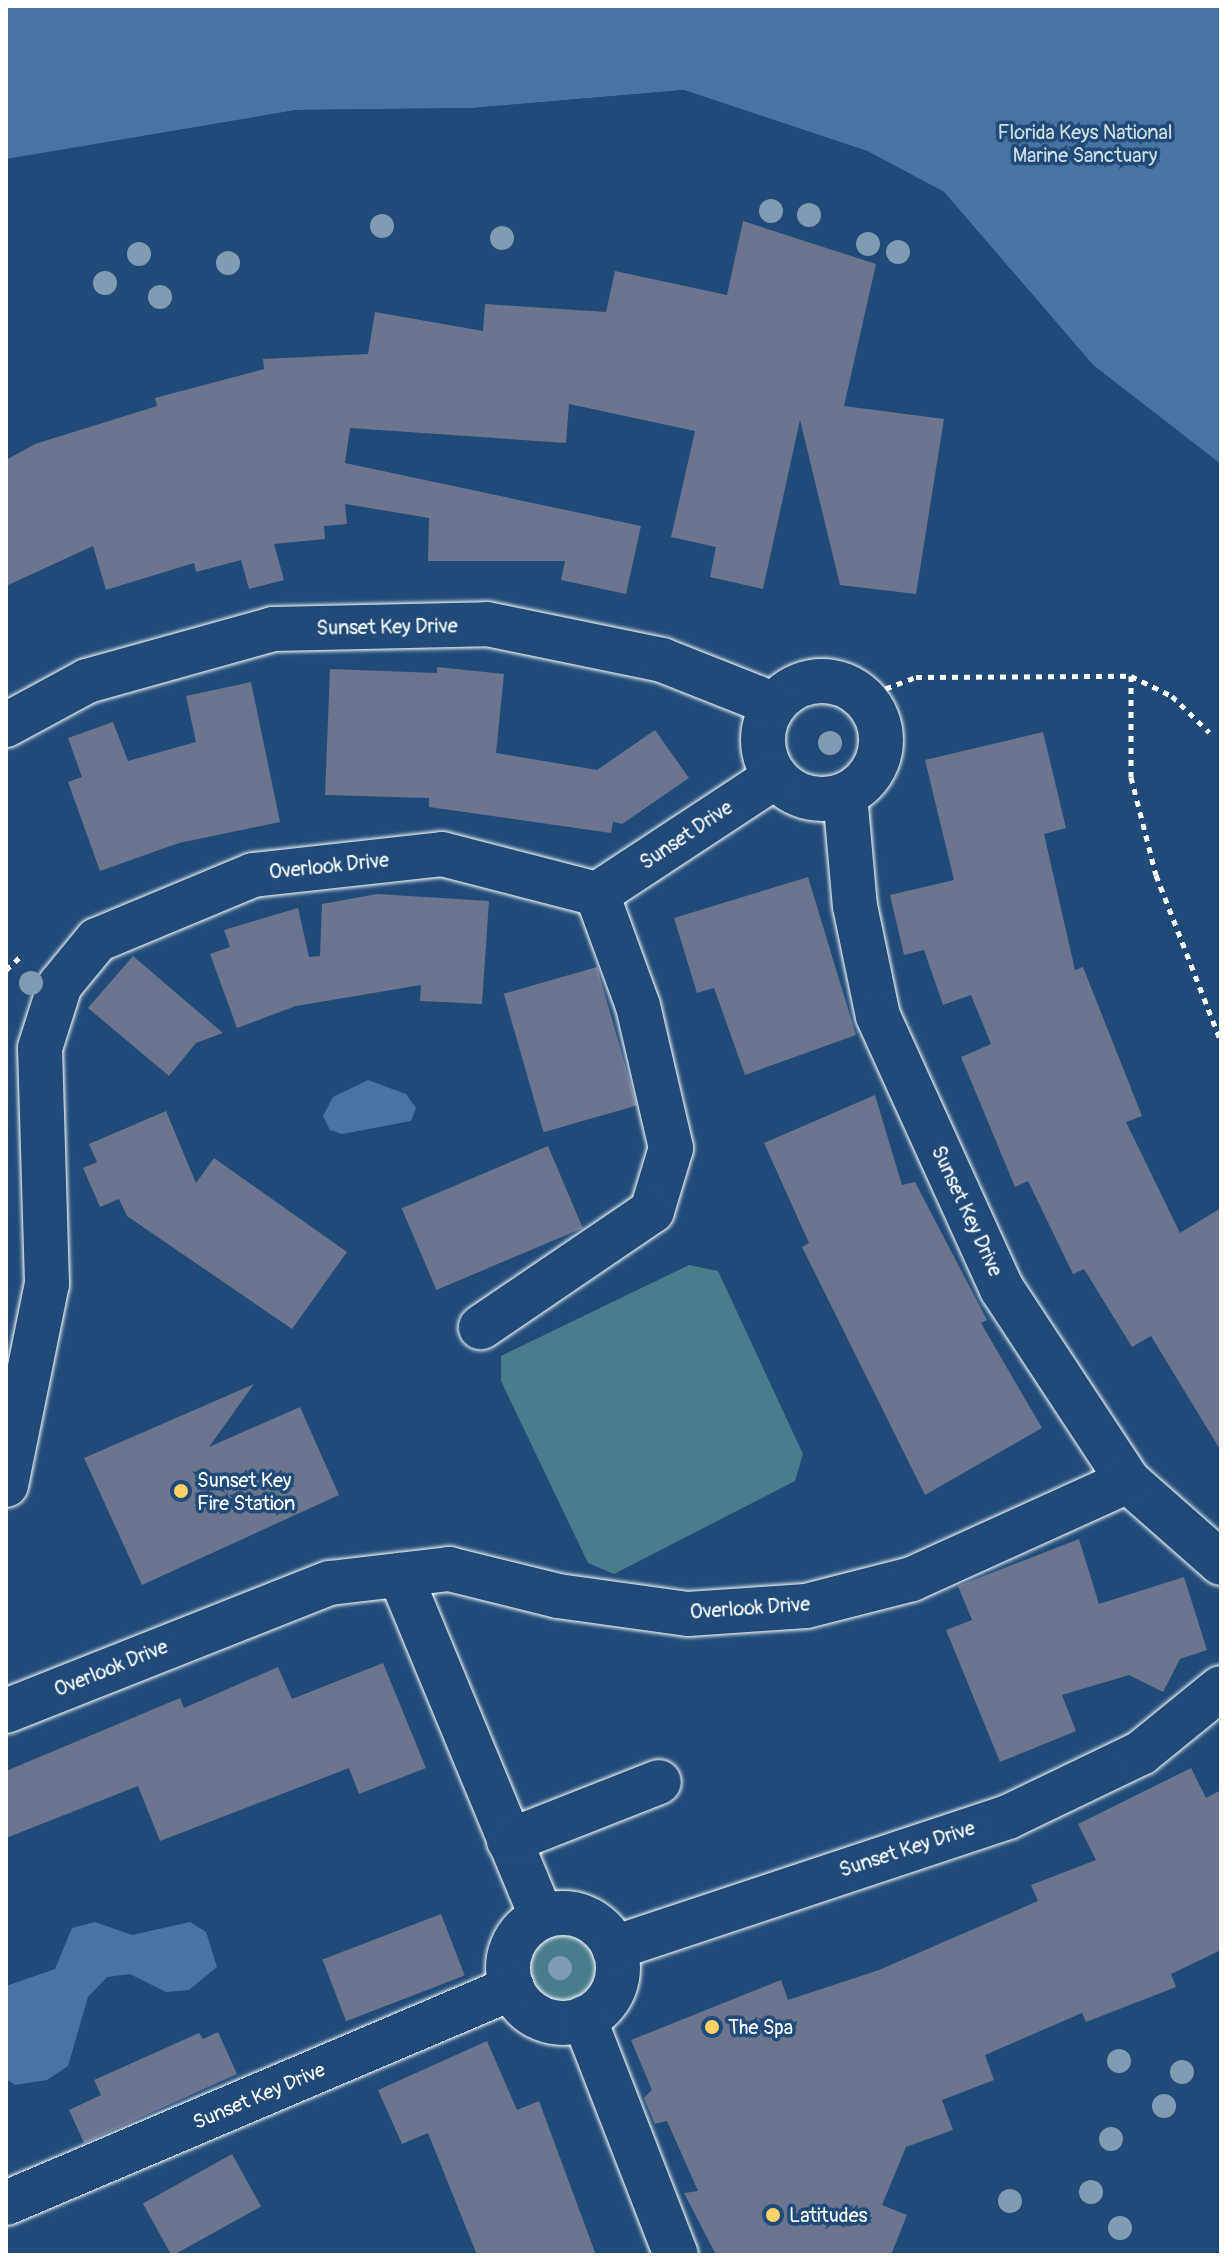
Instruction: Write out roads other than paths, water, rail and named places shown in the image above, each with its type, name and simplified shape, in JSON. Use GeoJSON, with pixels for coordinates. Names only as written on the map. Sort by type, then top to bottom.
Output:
{"type":"FeatureCollection","features":[{"type":"Feature","properties":{"kind":"lane","name":"Sunset Key Drive"},"geometry":{"type":"LineString","coordinates":[[6,725],[87,681],[273,629],[487,624],[662,660],[773,704]]}},
{"type":"Feature","properties":{"kind":"lane"},"geometry":{"type":"LineString","coordinates":[[827,680],[863,697],[875,713],[880,752],[861,785],[845,795],[806,797],[775,777],[762,741],[773,704],[788,691],[827,680]]}},
{"type":"Feature","properties":{"kind":"lane","name":"Sunset Drive"},"geometry":{"type":"LineString","coordinates":[[597,894],[775,777]]}},
{"type":"Feature","properties":{"kind":"lane","name":"Sunset Key Drive"},"geometry":{"type":"LineString","coordinates":[[845,795],[855,906],[878,1016],[1002,1289],[1128,1481],[1221,1563]]}},
{"type":"Feature","properties":{"kind":"lane","name":"Overlook Drive"},"geometry":{"type":"LineString","coordinates":[[6,1485],[47,1284],[40,1048],[60,985],[97,940],[253,875],[442,854],[597,894]]}},
{"type":"Feature","properties":{"kind":"lane"},"geometry":{"type":"LineString","coordinates":[[481,1327],[652,1211],[671,1148],[638,1006],[597,894]]}},
{"type":"Feature","properties":{"kind":"lane","name":"Overlook Drive"},"geometry":{"type":"LineString","coordinates":[[6,1711],[330,1583],[449,1569],[558,1596],[688,1614],[806,1606],[912,1579],[1128,1481]]}},
{"type":"Feature","properties":{"kind":"lane"},"geometry":{"type":"LineString","coordinates":[[400,1575],[542,1917]]}},
{"type":"Feature","properties":{"kind":"lane","name":"Sunset Key Drive"},"geometry":{"type":"LineString","coordinates":[[614,1948],[1008,1817],[1141,1753],[1221,1688]]}},
{"type":"Feature","properties":{"kind":"lane"},"geometry":{"type":"LineString","coordinates":[[509,1841],[659,1782]]}},
{"type":"Feature","properties":{"kind":"lane"},"geometry":{"type":"LineString","coordinates":[[576,1914],[606,1933],[614,1948],[613,1989],[584,2018],[534,2015],[512,1988],[515,1939],[542,1917],[576,1914]]}},
{"type":"Feature","properties":{"kind":"lane","name":"Sunset Key Drive"},"geometry":{"type":"LineString","coordinates":[[6,2203],[512,1988]]}},
{"type":"Feature","properties":{"kind":"lane"},"geometry":{"type":"LineString","coordinates":[[584,2018],[676,2255]]}},
{"type":"Feature","properties":{"kind":"water","name":"Florida Keys National Marine Sanctuary"},"geometry":{"type":"Polygon","coordinates":[[[6,6],[1221,6],[1221,464],[1093,365],[944,192],[867,151],[684,90],[473,108],[296,110],[6,159],[6,6]]]}},
{"type":"Feature","properties":{"kind":"water"},"geometry":{"type":"Polygon","coordinates":[[[368,1080],[406,1094],[416,1108],[411,1121],[342,1134],[330,1130],[323,1116],[333,1097],[368,1080]]]}},
{"type":"Feature","properties":{"kind":"water"},"geometry":{"type":"Polygon","coordinates":[[[95,1922],[132,1935],[190,1922],[206,1932],[217,1967],[189,1990],[166,1992],[130,1974],[107,1977],[88,1997],[68,2066],[47,2080],[15,2085],[6,2079],[6,1986],[55,1969],[72,1928],[95,1922]]]}},
{"type":"Feature","properties":{"kind":"place","name":"Sunset Key Fire Station"},"geometry":{"type":"Point","coordinates":[181,1491]}},
{"type":"Feature","properties":{"kind":"place","name":"The Spa"},"geometry":{"type":"Point","coordinates":[712,2027]}},
{"type":"Feature","properties":{"kind":"place","name":"Latitudes"},"geometry":{"type":"Point","coordinates":[773,2215]}}]}
